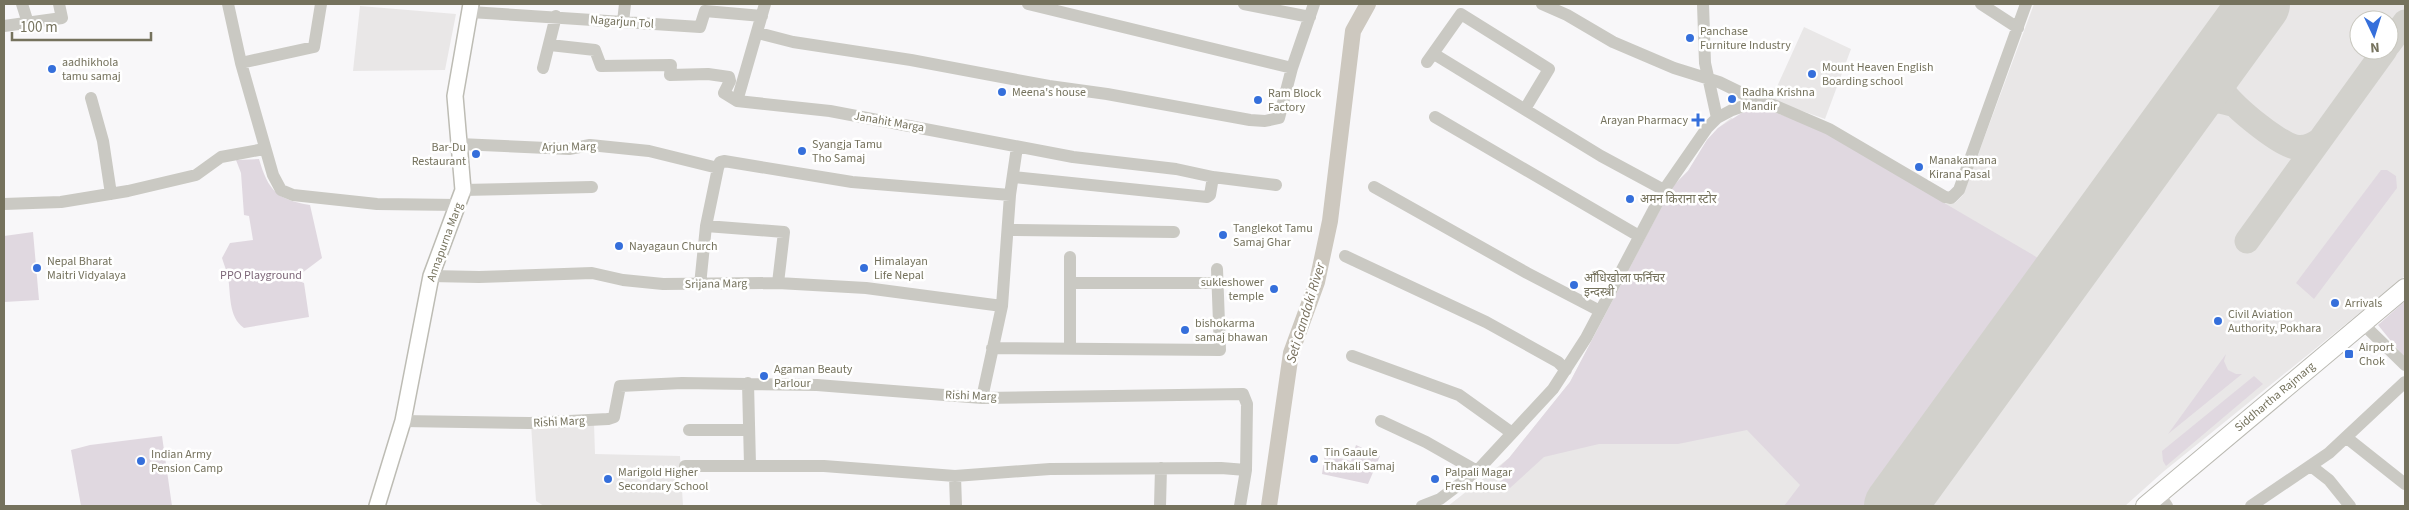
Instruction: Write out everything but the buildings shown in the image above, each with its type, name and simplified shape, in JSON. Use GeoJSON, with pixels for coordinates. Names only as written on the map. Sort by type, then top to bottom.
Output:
{"type":"FeatureCollection","features":[{"type":"Feature","properties":{"kind":"highway","name":"Siddhartha Rajmarg"},"geometry":{"type":"LineString","coordinates":[[2145,506],[2163,500],[2405,288]]}},
{"type":"Feature","properties":{"kind":"main road","name":"Annapurna Marg"},"geometry":{"type":"LineString","coordinates":[[377,506],[403,421],[431,276],[463,190],[455,96],[470,8]]}},
{"type":"Feature","properties":{"kind":"street"},"geometry":{"type":"LineString","coordinates":[[22,4],[28,23]]}},
{"type":"Feature","properties":{"kind":"street"},"geometry":{"type":"LineString","coordinates":[[4,26],[62,18],[59,4]]}},
{"type":"Feature","properties":{"kind":"street"},"geometry":{"type":"LineString","coordinates":[[228,4],[241,63],[264,149],[273,175],[281,190],[293,195],[377,204],[459,205]]}},
{"type":"Feature","properties":{"kind":"street"},"geometry":{"type":"LineString","coordinates":[[241,63],[314,46],[321,4]]}},
{"type":"Feature","properties":{"kind":"street"},"geometry":{"type":"LineString","coordinates":[[623,22],[625,4]]}},
{"type":"Feature","properties":{"kind":"street"},"geometry":{"type":"LineString","coordinates":[[1028,4],[1292,68]]}},
{"type":"Feature","properties":{"kind":"street"},"geometry":{"type":"LineString","coordinates":[[1244,4],[1310,18]]}},
{"type":"Feature","properties":{"kind":"street"},"geometry":{"type":"LineString","coordinates":[[758,33],[793,42],[911,60],[1049,86],[1265,121],[1279,118],[1292,68],[1314,4]]}},
{"type":"Feature","properties":{"kind":"street"},"geometry":{"type":"LineString","coordinates":[[1542,4],[1628,49],[1674,68],[1707,77],[1758,101],[1771,104],[1829,130],[1945,197],[1951,198],[1959,190],[2026,4]]}},
{"type":"Feature","properties":{"kind":"street"},"geometry":{"type":"LineString","coordinates":[[1703,4],[1707,77],[1717,118]]}},
{"type":"Feature","properties":{"kind":"street"},"geometry":{"type":"LineString","coordinates":[[1981,4],[2018,28]]}},
{"type":"Feature","properties":{"kind":"street","name":"Nagarjun Tol"},"geometry":{"type":"LineString","coordinates":[[470,8],[700,27],[706,10],[764,10]]}},
{"type":"Feature","properties":{"kind":"street"},"geometry":{"type":"LineString","coordinates":[[550,45],[595,50],[601,66],[671,65],[670,75],[708,74],[728,77],[730,80],[724,93],[737,101],[764,10]]}},
{"type":"Feature","properties":{"kind":"street"},"geometry":{"type":"LineString","coordinates":[[1525,109],[1549,69],[1461,14],[1431,58],[1525,109],[1601,156],[1664,190]]}},
{"type":"Feature","properties":{"kind":"street"},"geometry":{"type":"LineString","coordinates":[[543,68],[556,16]]}},
{"type":"Feature","properties":{"kind":"street"},"geometry":{"type":"LineString","coordinates":[[91,98],[102,141],[111,194]]}},
{"type":"Feature","properties":{"kind":"street","name":"Janahit Marga"},"geometry":{"type":"LineString","coordinates":[[737,101],[830,111],[1073,157],[1176,169],[1213,177],[1276,185]]}},
{"type":"Feature","properties":{"kind":"street"},"geometry":{"type":"LineString","coordinates":[[1422,506],[1440,499],[1477,471],[1553,389],[1600,311],[1664,190],[1707,128],[1717,118],[1743,104],[1758,101]]}},
{"type":"Feature","properties":{"kind":"street"},"geometry":{"type":"LineString","coordinates":[[1435,117],[1639,236]]}},
{"type":"Feature","properties":{"kind":"street","name":"Arjun Marg"},"geometry":{"type":"LineString","coordinates":[[459,144],[569,149],[590,145],[649,150],[718,168]]}},
{"type":"Feature","properties":{"kind":"street"},"geometry":{"type":"LineString","coordinates":[[982,398],[1002,306],[1010,196],[1018,147]]}},
{"type":"Feature","properties":{"kind":"street"},"geometry":{"type":"LineString","coordinates":[[4,204],[61,202],[111,194],[196,175],[221,157],[264,149]]}},
{"type":"Feature","properties":{"kind":"street"},"geometry":{"type":"LineString","coordinates":[[700,285],[706,226],[718,168],[720,162],[724,160],[852,182],[1010,196]]}},
{"type":"Feature","properties":{"kind":"street"},"geometry":{"type":"LineString","coordinates":[[1013,177],[1207,197],[1210,195],[1213,177]]}},
{"type":"Feature","properties":{"kind":"street"},"geometry":{"type":"LineString","coordinates":[[463,190],[592,187]]}},
{"type":"Feature","properties":{"kind":"street"},"geometry":{"type":"LineString","coordinates":[[1374,187],[1527,273],[1600,311]]}},
{"type":"Feature","properties":{"kind":"street"},"geometry":{"type":"LineString","coordinates":[[706,226],[784,232],[778,283]]}},
{"type":"Feature","properties":{"kind":"street"},"geometry":{"type":"LineString","coordinates":[[1008,230],[1174,232]]}},
{"type":"Feature","properties":{"kind":"street"},"geometry":{"type":"LineString","coordinates":[[1345,256],[1486,322],[1558,362],[1566,370]]}},
{"type":"Feature","properties":{"kind":"street"},"geometry":{"type":"LineString","coordinates":[[1070,257],[1070,348]]}},
{"type":"Feature","properties":{"kind":"street"},"geometry":{"type":"LineString","coordinates":[[992,348],[1220,350],[1222,348],[1217,269]]}},
{"type":"Feature","properties":{"kind":"street","name":"Srijana Marg"},"geometry":{"type":"LineString","coordinates":[[431,276],[479,277],[592,273],[631,281],[700,285],[778,283],[866,288],[1002,306]]}},
{"type":"Feature","properties":{"kind":"street"},"geometry":{"type":"LineString","coordinates":[[1070,283],[1218,283]]}},
{"type":"Feature","properties":{"kind":"street"},"geometry":{"type":"LineString","coordinates":[[2363,324],[2405,365]]}},
{"type":"Feature","properties":{"kind":"street"},"geometry":{"type":"LineString","coordinates":[[1352,356],[1459,395],[1512,433]]}},
{"type":"Feature","properties":{"kind":"street"},"geometry":{"type":"LineString","coordinates":[[2251,506],[2311,466],[2347,438],[2405,382]]}},
{"type":"Feature","properties":{"kind":"street"},"geometry":{"type":"LineString","coordinates":[[748,383],[750,465]]}},
{"type":"Feature","properties":{"kind":"street","name":"Rishi Marg"},"geometry":{"type":"LineString","coordinates":[[403,421],[530,423],[608,419],[614,417],[620,386],[748,383],[817,385],[982,398],[1193,393],[1245,395],[1247,404],[1246,470]]}},
{"type":"Feature","properties":{"kind":"street"},"geometry":{"type":"LineString","coordinates":[[1381,421],[1426,442],[1477,471]]}},
{"type":"Feature","properties":{"kind":"street"},"geometry":{"type":"LineString","coordinates":[[689,430],[750,430]]}},
{"type":"Feature","properties":{"kind":"street"},"geometry":{"type":"LineString","coordinates":[[2347,438],[2405,484]]}},
{"type":"Feature","properties":{"kind":"street"},"geometry":{"type":"LineString","coordinates":[[685,466],[824,466],[955,476],[1050,469],[1221,468],[1246,470],[1240,506]]}},
{"type":"Feature","properties":{"kind":"street"},"geometry":{"type":"LineString","coordinates":[[2311,466],[2329,480],[2350,506]]}},
{"type":"Feature","properties":{"kind":"street"},"geometry":{"type":"LineString","coordinates":[[1160,506],[1161,468]]}},
{"type":"Feature","properties":{"kind":"street"},"geometry":{"type":"LineString","coordinates":[[955,476],[956,506]]}},
{"type":"Feature","properties":{"kind":"shaded area"},"geometry":{"type":"Polygon","coordinates":[[[2034,4],[2405,4],[2405,276],[2163,472],[2125,506],[1448,506],[1509,458],[1570,382],[1672,187],[1688,171],[1707,140],[1731,118],[1946,204],[1955,203],[1963,195],[2034,4]]]}},
{"type":"Feature","properties":{"kind":"shaded area"},"geometry":{"type":"Polygon","coordinates":[[[360,6],[456,14],[445,70],[353,71],[360,6]]]}},
{"type":"Feature","properties":{"kind":"shaded area","name":"Mount Heaven English Boarding school"},"geometry":{"type":"Polygon","coordinates":[[[1804,27],[1851,49],[1825,119],[1771,100],[1804,27]]]}},
{"type":"Feature","properties":{"kind":"shaded area","name":"Marigold Higher Secondary School"},"geometry":{"type":"Polygon","coordinates":[[[594,423],[595,454],[680,456],[683,506],[544,506],[536,501],[531,424],[594,423]]]}},
{"type":"Feature","properties":{"kind":"green space"},"geometry":{"type":"Polygon","coordinates":[[[1751,107],[1761,107],[1825,131],[1891,168],[1946,204],[2045,262],[1865,506],[1784,506],[1800,485],[1747,430],[1678,444],[1599,444],[1544,457],[1510,488],[1493,473],[1509,458],[1570,382],[1672,187],[1688,171],[1707,140],[1718,128],[1751,107]]]}},
{"type":"Feature","properties":{"kind":"green space","name":"PPO Playground"},"geometry":{"type":"Polygon","coordinates":[[[259,159],[266,179],[276,192],[289,200],[310,205],[322,258],[294,279],[304,283],[309,317],[244,328],[235,318],[233,312],[228,277],[222,258],[230,243],[253,240],[249,216],[244,215],[241,173],[236,160],[259,159]]]}},
{"type":"Feature","properties":{"kind":"green space"},"geometry":{"type":"Polygon","coordinates":[[[2381,170],[2387,170],[2396,176],[2397,188],[2314,299],[2296,283],[2381,170]]]}},
{"type":"Feature","properties":{"kind":"green space"},"geometry":{"type":"Polygon","coordinates":[[[33,232],[39,300],[4,302],[4,236],[33,232]]]}},
{"type":"Feature","properties":{"kind":"green space"},"geometry":{"type":"Polygon","coordinates":[[[2405,301],[2405,355],[2404,357],[2378,325],[2405,301]]]}},
{"type":"Feature","properties":{"kind":"green space"},"geometry":{"type":"Polygon","coordinates":[[[2226,354],[2224,361],[2228,370],[2236,374],[2242,374],[2168,434],[2226,354]]]}},
{"type":"Feature","properties":{"kind":"green space"},"geometry":{"type":"Polygon","coordinates":[[[2254,376],[2263,384],[2166,466],[2163,461],[2162,451],[2254,376]]]}},
{"type":"Feature","properties":{"kind":"green space"},"geometry":{"type":"Polygon","coordinates":[[[162,436],[172,506],[81,506],[71,450],[90,445],[162,436]]]}},
{"type":"Feature","properties":{"kind":"green space"},"geometry":{"type":"Polygon","coordinates":[[[1356,445],[1380,456],[1368,484],[1322,474],[1325,454],[1351,461],[1356,445]]]}},
{"type":"Feature","properties":{"kind":"waterway","name":"Seti Gandaki River"},"geometry":{"type":"LineString","coordinates":[[1269,506],[1291,353],[1317,282],[1330,221],[1353,31],[1368,4]]}},
{"type":"Feature","properties":{"kind":"taxiway"},"geometry":{"type":"LineString","coordinates":[[2399,30],[2405,22]]}},
{"type":"Feature","properties":{"kind":"taxiway"},"geometry":{"type":"LineString","coordinates":[[2227,47],[2221,62],[2219,77],[2221,87],[2232,102],[2254,122],[2287,144],[2298,148],[2311,145],[2320,140]]}},
{"type":"Feature","properties":{"kind":"taxiway"},"geometry":{"type":"LineString","coordinates":[[2247,241],[2378,60]]}},
{"type":"Feature","properties":{"kind":"taxiway"},"geometry":{"type":"LineString","coordinates":[[2176,118],[2188,107],[2201,102],[2216,101],[2232,104]]}},
{"type":"Feature","properties":{"kind":"runway"},"geometry":{"type":"LineString","coordinates":[[1895,506],[2259,4]]}},
{"type":"Feature","properties":{"kind":"place","name":"Panchase Furniture Industry"},"geometry":{"type":"Point","coordinates":[1690,38]}},
{"type":"Feature","properties":{"kind":"place","name":"aadhikhola tamu samaj"},"geometry":{"type":"Point","coordinates":[52,69]}},
{"type":"Feature","properties":{"kind":"place","name":"Mount Heaven English Boarding school"},"geometry":{"type":"Point","coordinates":[1812,74]}},
{"type":"Feature","properties":{"kind":"place","name":"Meena's house"},"geometry":{"type":"Point","coordinates":[1002,92]}},
{"type":"Feature","properties":{"kind":"place","name":"Radha Krishna Mandir"},"geometry":{"type":"Point","coordinates":[1732,99]}},
{"type":"Feature","properties":{"kind":"place","name":"Ram Block Factory"},"geometry":{"type":"Point","coordinates":[1258,100]}},
{"type":"Feature","properties":{"kind":"place","name":"Arayan Pharmacy"},"geometry":{"type":"Point","coordinates":[1698,120]}},
{"type":"Feature","properties":{"kind":"place","name":"Syangja Tamu Tho Samaj"},"geometry":{"type":"Point","coordinates":[802,151]}},
{"type":"Feature","properties":{"kind":"place","name":"Bar-Du Restaurant"},"geometry":{"type":"Point","coordinates":[476,154]}},
{"type":"Feature","properties":{"kind":"place","name":"Manakamana Kirana Pasal"},"geometry":{"type":"Point","coordinates":[1919,167]}},
{"type":"Feature","properties":{"kind":"place","name":"अमन किराना स्टोर"},"geometry":{"type":"Point","coordinates":[1630,199]}},
{"type":"Feature","properties":{"kind":"place","name":"Tanglekot Tamu Samaj Ghar"},"geometry":{"type":"Point","coordinates":[1223,235]}},
{"type":"Feature","properties":{"kind":"place","name":"Nayagaun Church"},"geometry":{"type":"Point","coordinates":[619,246]}},
{"type":"Feature","properties":{"kind":"place","name":"Nepal Bharat Maitri Vidyalaya"},"geometry":{"type":"Point","coordinates":[37,268]}},
{"type":"Feature","properties":{"kind":"place","name":"Himalayan Life Nepal"},"geometry":{"type":"Point","coordinates":[864,268]}},
{"type":"Feature","properties":{"kind":"place","name":"आँधिखोला फर्निचर इन्दस्त्री"},"geometry":{"type":"Point","coordinates":[1574,285]}},
{"type":"Feature","properties":{"kind":"place","name":"sukleshower temple"},"geometry":{"type":"Point","coordinates":[1274,289]}},
{"type":"Feature","properties":{"kind":"place","name":"Arrivals"},"geometry":{"type":"Point","coordinates":[2335,303]}},
{"type":"Feature","properties":{"kind":"place","name":"Civil Aviation Authority, Pokhara"},"geometry":{"type":"Point","coordinates":[2218,321]}},
{"type":"Feature","properties":{"kind":"place","name":"bishokarma samaj bhawan"},"geometry":{"type":"Point","coordinates":[1185,330]}},
{"type":"Feature","properties":{"kind":"place","name":"Airport Chok"},"geometry":{"type":"Point","coordinates":[2349,354]}},
{"type":"Feature","properties":{"kind":"place","name":"Agaman Beauty Parlour"},"geometry":{"type":"Point","coordinates":[764,376]}},
{"type":"Feature","properties":{"kind":"place","name":"Tin Gaaule Thakali Samaj"},"geometry":{"type":"Point","coordinates":[1314,459]}},
{"type":"Feature","properties":{"kind":"place","name":"Indian Army Pension Camp"},"geometry":{"type":"Point","coordinates":[141,461]}},
{"type":"Feature","properties":{"kind":"place","name":"Marigold Higher Secondary School"},"geometry":{"type":"Point","coordinates":[608,479]}},
{"type":"Feature","properties":{"kind":"place","name":"Palpali Magar Fresh House"},"geometry":{"type":"Point","coordinates":[1435,479]}}]}
